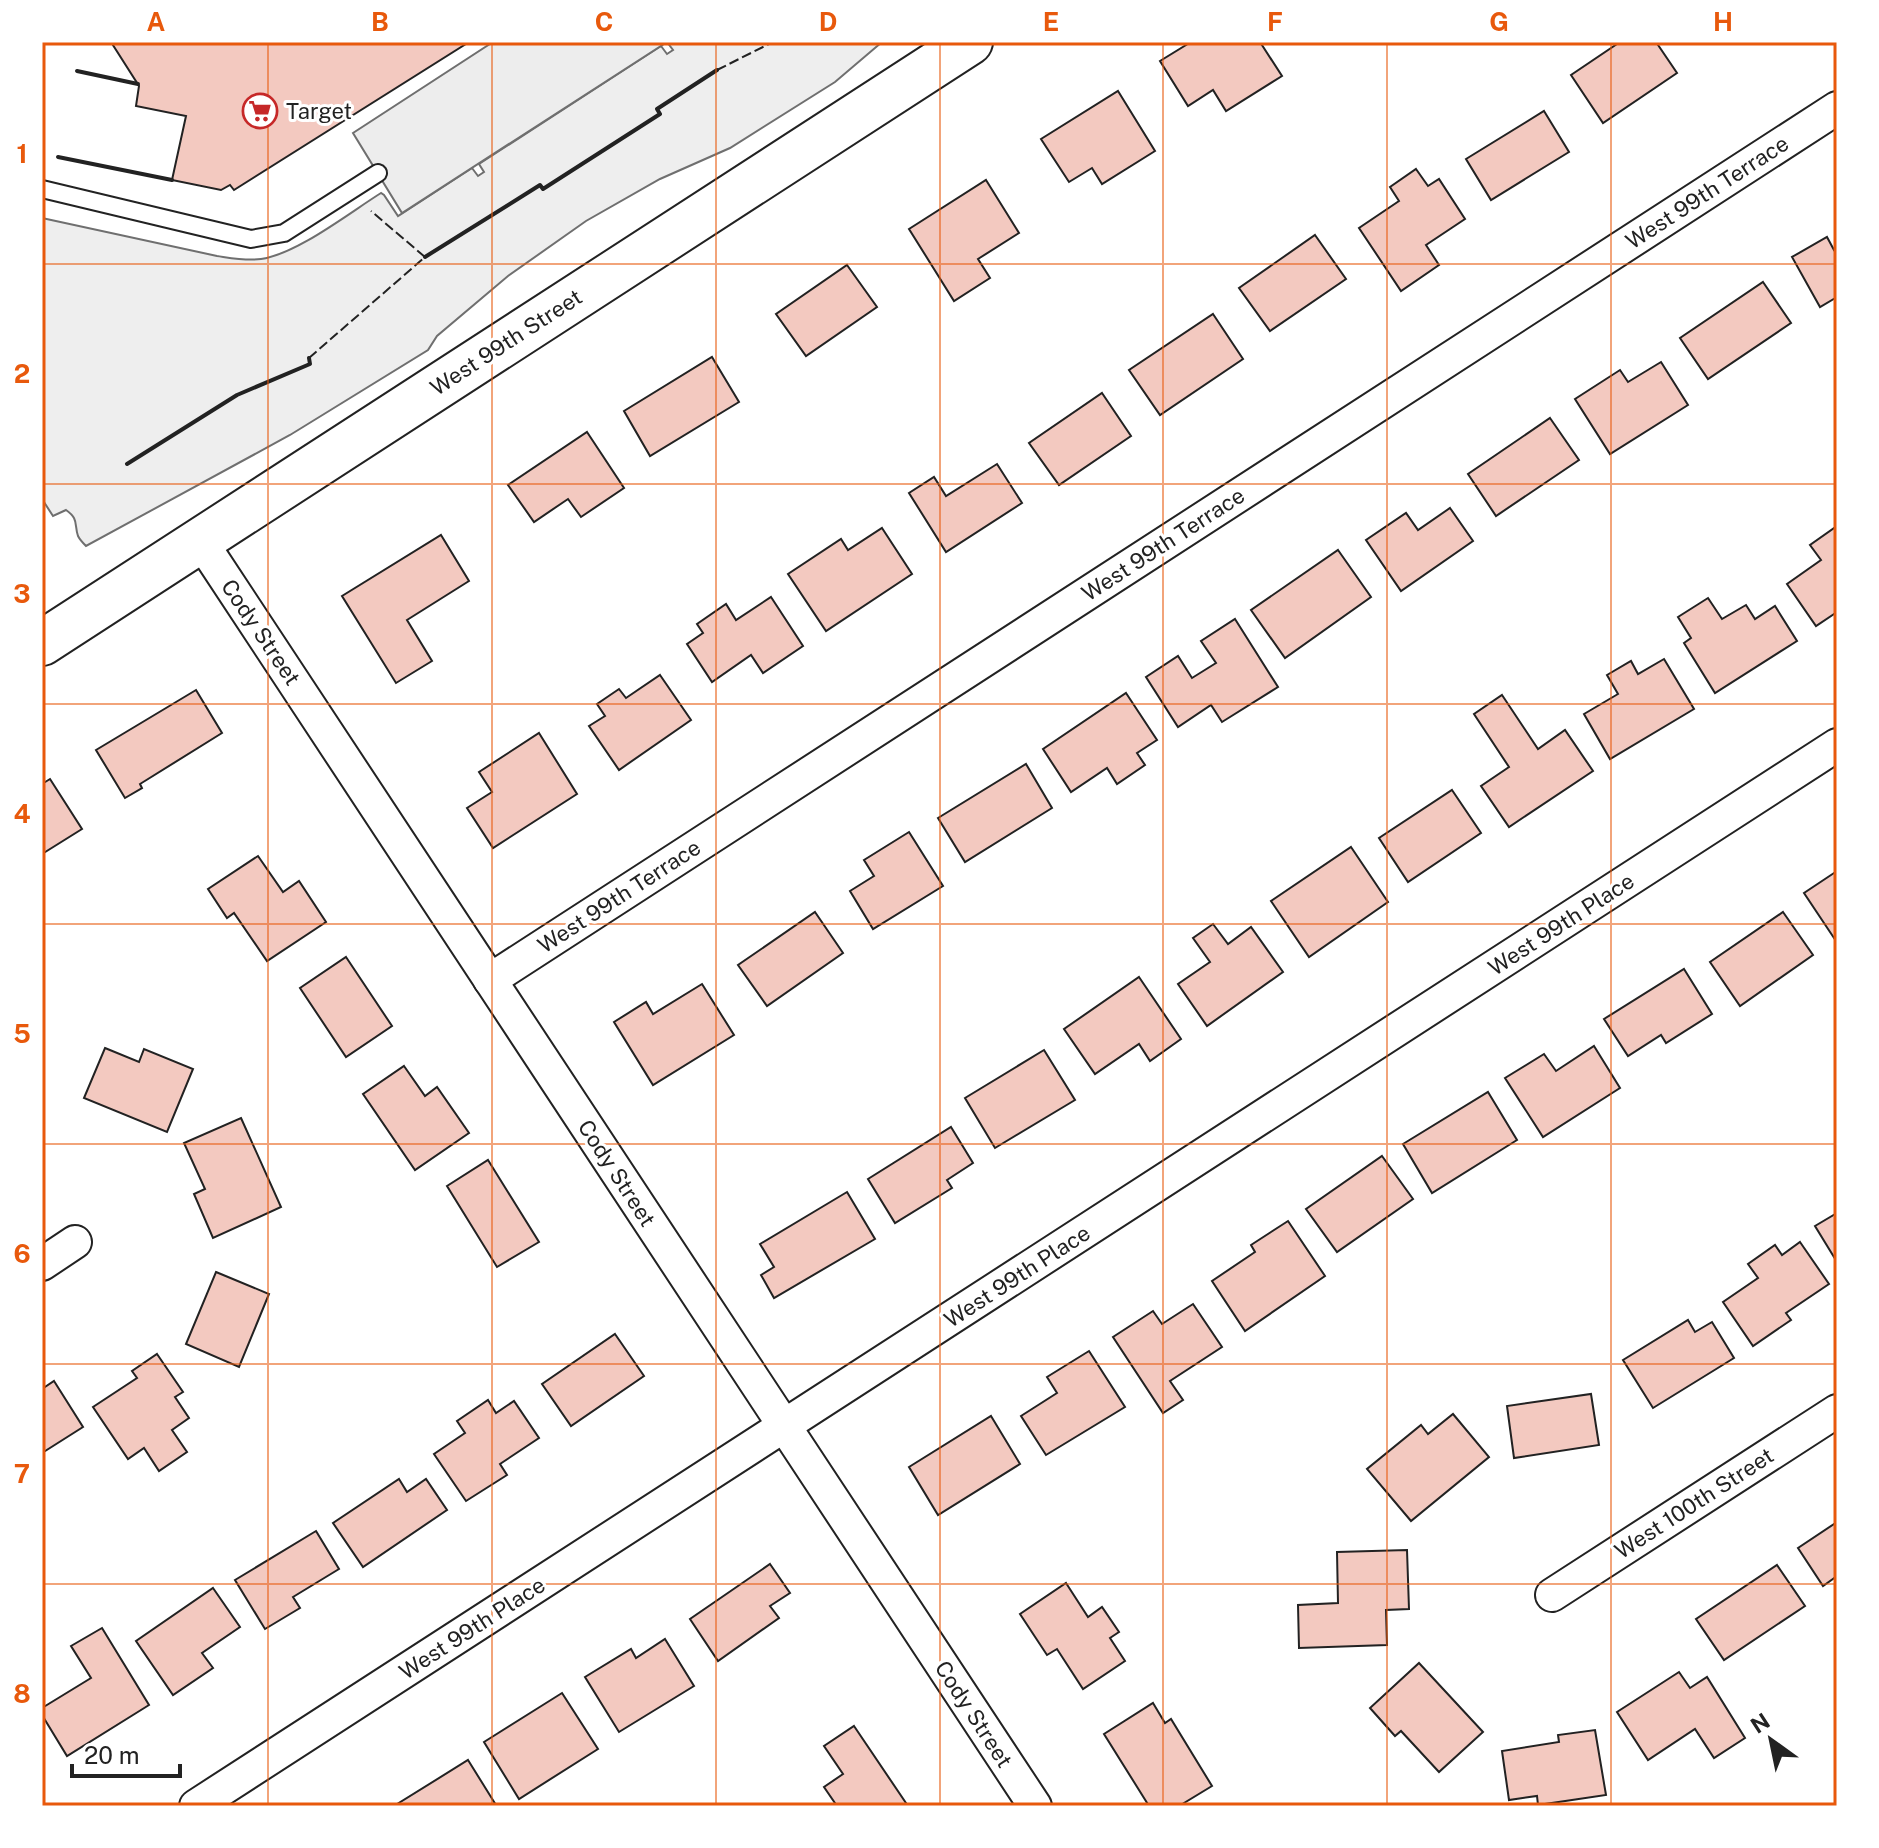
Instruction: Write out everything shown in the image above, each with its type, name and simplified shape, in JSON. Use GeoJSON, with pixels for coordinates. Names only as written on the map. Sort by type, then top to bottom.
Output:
{"type":"FeatureCollection","features":[{"type":"Feature","properties":{"kind":"street","name":"West 99th Street"},"geometry":{"type":"LineString","coordinates":[[42,643],[970,42]]}},
{"type":"Feature","properties":{"kind":"street","name":"West 99th Terrace"},"geometry":{"type":"LineString","coordinates":[[490,980],[1837,108]]}},
{"type":"Feature","properties":{"kind":"street","name":"Cody Street"},"geometry":{"type":"LineString","coordinates":[[200,540],[1035,1806]]}},
{"type":"Feature","properties":{"kind":"street","name":"West 99th Place"},"geometry":{"type":"LineString","coordinates":[[196,1806],[1837,745]]}},
{"type":"Feature","properties":{"kind":"street"},"geometry":{"type":"LineString","coordinates":[[42,1264],[75,1242]]}},
{"type":"Feature","properties":{"kind":"street","name":"West 100th Street"},"geometry":{"type":"LineString","coordinates":[[1552,1595],[1837,1411]]}},
{"type":"Feature","properties":{"kind":"lane"},"geometry":{"type":"LineString","coordinates":[[42,189],[251,239],[284,233],[378,173]]}},
{"type":"Feature","properties":{"kind":"shaded area"},"geometry":{"type":"Polygon","coordinates":[[[493,42],[667,42],[402,213],[353,133],[493,42]]]}},
{"type":"Feature","properties":{"kind":"shaded area"},"geometry":{"type":"Polygon","coordinates":[[[667,42],[882,42],[835,82],[730,148],[660,179],[586,221],[508,276],[437,336],[428,350],[290,435],[86,546],[78,536],[70,513],[66,510],[53,516],[42,499],[42,218],[217,256],[250,260],[275,256],[306,241],[381,193],[398,216],[472,168],[478,176],[484,172],[479,164],[661,46],[667,54],[673,50],[667,42]]]}},
{"type":"Feature","properties":{"kind":"building","name":"Target"},"geometry":{"type":"Polygon","coordinates":[[[111,42],[469,42],[234,190],[230,185],[221,190],[172,180],[186,116],[136,106],[139,86],[111,42]]]}},
{"type":"Feature","properties":{"kind":"building"},"geometry":{"type":"Polygon","coordinates":[[[1191,42],[1260,42],[1282,76],[1226,111],[1213,90],[1188,106],[1160,61],[1191,42]]]}},
{"type":"Feature","properties":{"kind":"building"},"geometry":{"type":"Polygon","coordinates":[[[1620,42],[1656,42],[1677,73],[1603,123],[1571,75],[1620,42]]]}},
{"type":"Feature","properties":{"kind":"building"},"geometry":{"type":"Polygon","coordinates":[[[1118,91],[1155,151],[1102,184],[1092,168],[1069,182],[1041,139],[1118,91]]]}},
{"type":"Feature","properties":{"kind":"building"},"geometry":{"type":"Polygon","coordinates":[[[1544,111],[1569,152],[1491,200],[1466,159],[1544,111]]]}},
{"type":"Feature","properties":{"kind":"building"},"geometry":{"type":"Polygon","coordinates":[[[1416,169],[1428,186],[1439,179],[1465,219],[1426,245],[1439,265],[1401,291],[1359,228],[1399,201],[1390,187],[1416,169]]]}},
{"type":"Feature","properties":{"kind":"building"},"geometry":{"type":"Polygon","coordinates":[[[986,180],[1019,233],[978,259],[990,278],[954,301],[909,229],[986,180]]]}},
{"type":"Feature","properties":{"kind":"building"},"geometry":{"type":"Polygon","coordinates":[[[1315,235],[1346,279],[1270,331],[1239,288],[1315,235]]]}},
{"type":"Feature","properties":{"kind":"building"},"geometry":{"type":"Polygon","coordinates":[[[1827,237],[1834,250],[1837,248],[1837,297],[1820,307],[1792,257],[1827,237]]]}},
{"type":"Feature","properties":{"kind":"building"},"geometry":{"type":"Polygon","coordinates":[[[847,265],[877,307],[806,356],[776,314],[847,265]]]}},
{"type":"Feature","properties":{"kind":"building"},"geometry":{"type":"Polygon","coordinates":[[[1763,282],[1791,323],[1708,379],[1680,338],[1763,282]]]}},
{"type":"Feature","properties":{"kind":"building"},"geometry":{"type":"Polygon","coordinates":[[[1213,314],[1243,359],[1160,415],[1129,370],[1213,314]]]}},
{"type":"Feature","properties":{"kind":"building"},"geometry":{"type":"Polygon","coordinates":[[[712,357],[739,402],[650,456],[624,411],[712,357]]]}},
{"type":"Feature","properties":{"kind":"building"},"geometry":{"type":"Polygon","coordinates":[[[1661,362],[1688,405],[1610,454],[1575,399],[1620,370],[1628,382],[1661,362]]]}},
{"type":"Feature","properties":{"kind":"building"},"geometry":{"type":"Polygon","coordinates":[[[1102,393],[1131,436],[1059,485],[1029,443],[1102,393]]]}},
{"type":"Feature","properties":{"kind":"building"},"geometry":{"type":"Polygon","coordinates":[[[1550,418],[1579,460],[1496,516],[1468,474],[1550,418]]]}},
{"type":"Feature","properties":{"kind":"building"},"geometry":{"type":"Polygon","coordinates":[[[587,432],[624,488],[581,517],[568,499],[534,522],[508,485],[587,432]]]}},
{"type":"Feature","properties":{"kind":"building"},"geometry":{"type":"Polygon","coordinates":[[[997,464],[1022,503],[946,552],[909,493],[934,477],[946,496],[997,464]]]}},
{"type":"Feature","properties":{"kind":"building"},"geometry":{"type":"Polygon","coordinates":[[[1450,508],[1473,541],[1401,591],[1366,540],[1406,513],[1418,530],[1450,508]]]}},
{"type":"Feature","properties":{"kind":"building"},"geometry":{"type":"Polygon","coordinates":[[[1837,526],[1837,612],[1816,626],[1787,584],[1821,560],[1810,545],[1837,526]]]}},
{"type":"Feature","properties":{"kind":"building"},"geometry":{"type":"Polygon","coordinates":[[[882,528],[912,574],[826,631],[788,574],[841,539],[848,550],[882,528]]]}},
{"type":"Feature","properties":{"kind":"building"},"geometry":{"type":"Polygon","coordinates":[[[441,535],[469,581],[407,620],[432,661],[396,683],[342,596],[441,535]]]}},
{"type":"Feature","properties":{"kind":"building"},"geometry":{"type":"Polygon","coordinates":[[[1338,550],[1371,597],[1285,658],[1251,610],[1338,550]]]}},
{"type":"Feature","properties":{"kind":"building"},"geometry":{"type":"Polygon","coordinates":[[[771,597],[803,646],[763,673],[751,655],[712,682],[687,644],[703,633],[697,624],[726,604],[736,620],[771,597]]]}},
{"type":"Feature","properties":{"kind":"building"},"geometry":{"type":"Polygon","coordinates":[[[1708,598],[1722,619],[1746,605],[1755,619],[1775,606],[1797,641],[1715,693],[1684,643],[1691,638],[1678,617],[1708,598]]]}},
{"type":"Feature","properties":{"kind":"building"},"geometry":{"type":"Polygon","coordinates":[[[1235,619],[1278,687],[1222,722],[1211,705],[1178,727],[1146,677],[1178,656],[1192,678],[1216,663],[1201,641],[1235,619]]]}},
{"type":"Feature","properties":{"kind":"building"},"geometry":{"type":"Polygon","coordinates":[[[1664,659],[1694,709],[1610,759],[1584,714],[1618,694],[1607,675],[1631,661],[1638,674],[1664,659]]]}},
{"type":"Feature","properties":{"kind":"building"},"geometry":{"type":"Polygon","coordinates":[[[660,675],[691,720],[619,770],[589,726],[605,716],[597,704],[619,689],[626,698],[660,675]]]}},
{"type":"Feature","properties":{"kind":"building"},"geometry":{"type":"Polygon","coordinates":[[[196,690],[222,733],[140,784],[142,788],[125,798],[96,750],[196,690]]]}},
{"type":"Feature","properties":{"kind":"building"},"geometry":{"type":"Polygon","coordinates":[[[1126,693],[1157,740],[1137,753],[1145,765],[1117,784],[1107,768],[1071,792],[1043,749],[1126,693]]]}},
{"type":"Feature","properties":{"kind":"building"},"geometry":{"type":"Polygon","coordinates":[[[1502,695],[1538,749],[1565,730],[1593,771],[1509,827],[1481,786],[1509,767],[1474,714],[1502,695]]]}},
{"type":"Feature","properties":{"kind":"building"},"geometry":{"type":"Polygon","coordinates":[[[539,733],[577,794],[493,848],[467,808],[492,792],[479,772],[539,733]]]}},
{"type":"Feature","properties":{"kind":"building"},"geometry":{"type":"Polygon","coordinates":[[[1026,764],[1052,808],[965,862],[938,818],[1026,764]]]}},
{"type":"Feature","properties":{"kind":"building"},"geometry":{"type":"Polygon","coordinates":[[[50,779],[82,829],[42,854],[42,784],[50,779]]]}},
{"type":"Feature","properties":{"kind":"building"},"geometry":{"type":"Polygon","coordinates":[[[1452,790],[1481,833],[1408,882],[1379,838],[1452,790]]]}},
{"type":"Feature","properties":{"kind":"building"},"geometry":{"type":"Polygon","coordinates":[[[909,832],[943,886],[873,929],[850,891],[874,876],[864,860],[909,832]]]}},
{"type":"Feature","properties":{"kind":"building"},"geometry":{"type":"Polygon","coordinates":[[[1351,847],[1388,902],[1309,957],[1271,901],[1351,847]]]}},
{"type":"Feature","properties":{"kind":"building"},"geometry":{"type":"Polygon","coordinates":[[[258,856],[283,892],[299,881],[326,922],[267,961],[234,913],[227,918],[208,889],[258,856]]]}},
{"type":"Feature","properties":{"kind":"building"},"geometry":{"type":"Polygon","coordinates":[[[1837,871],[1837,935],[1834,938],[1804,893],[1837,871]]]}},
{"type":"Feature","properties":{"kind":"building"},"geometry":{"type":"Polygon","coordinates":[[[815,912],[843,953],[767,1006],[738,965],[815,912]]]}},
{"type":"Feature","properties":{"kind":"building"},"geometry":{"type":"Polygon","coordinates":[[[1783,912],[1813,955],[1740,1006],[1710,962],[1783,912]]]}},
{"type":"Feature","properties":{"kind":"building"},"geometry":{"type":"Polygon","coordinates":[[[1213,924],[1228,944],[1251,927],[1283,972],[1207,1026],[1178,984],[1210,962],[1193,938],[1213,924]]]}},
{"type":"Feature","properties":{"kind":"building"},"geometry":{"type":"Polygon","coordinates":[[[346,957],[392,1026],[346,1057],[300,988],[346,957]]]}},
{"type":"Feature","properties":{"kind":"building"},"geometry":{"type":"Polygon","coordinates":[[[1684,969],[1712,1014],[1666,1043],[1661,1035],[1628,1056],[1604,1019],[1684,969]]]}},
{"type":"Feature","properties":{"kind":"building"},"geometry":{"type":"Polygon","coordinates":[[[1139,977],[1181,1039],[1150,1061],[1139,1044],[1095,1074],[1064,1029],[1139,977]]]}},
{"type":"Feature","properties":{"kind":"building"},"geometry":{"type":"Polygon","coordinates":[[[702,984],[734,1035],[653,1085],[614,1022],[646,1002],[653,1014],[702,984]]]}},
{"type":"Feature","properties":{"kind":"building"},"geometry":{"type":"Polygon","coordinates":[[[1594,1046],[1620,1088],[1543,1137],[1505,1078],[1544,1054],[1556,1071],[1594,1046]]]}},
{"type":"Feature","properties":{"kind":"building"},"geometry":{"type":"Polygon","coordinates":[[[105,1048],[139,1062],[144,1049],[193,1069],[167,1132],[84,1098],[105,1048]]]}},
{"type":"Feature","properties":{"kind":"building"},"geometry":{"type":"Polygon","coordinates":[[[1044,1050],[1075,1100],[995,1148],[965,1098],[1044,1050]]]}},
{"type":"Feature","properties":{"kind":"building"},"geometry":{"type":"Polygon","coordinates":[[[404,1066],[425,1096],[437,1087],[469,1133],[415,1170],[363,1094],[404,1066]]]}},
{"type":"Feature","properties":{"kind":"building"},"geometry":{"type":"Polygon","coordinates":[[[1488,1092],[1517,1140],[1432,1193],[1403,1144],[1488,1092]]]}},
{"type":"Feature","properties":{"kind":"building"},"geometry":{"type":"Polygon","coordinates":[[[241,1118],[281,1207],[213,1238],[194,1194],[205,1189],[184,1143],[241,1118]]]}},
{"type":"Feature","properties":{"kind":"building"},"geometry":{"type":"Polygon","coordinates":[[[951,1127],[973,1163],[947,1180],[952,1188],[895,1223],[868,1179],[951,1127]]]}},
{"type":"Feature","properties":{"kind":"building"},"geometry":{"type":"Polygon","coordinates":[[[1382,1156],[1413,1199],[1337,1252],[1306,1209],[1382,1156]]]}},
{"type":"Feature","properties":{"kind":"building"},"geometry":{"type":"Polygon","coordinates":[[[488,1160],[539,1242],[497,1267],[447,1186],[488,1160]]]}},
{"type":"Feature","properties":{"kind":"building"},"geometry":{"type":"Polygon","coordinates":[[[847,1192],[875,1239],[774,1298],[761,1275],[774,1267],[760,1244],[847,1192]]]}},
{"type":"Feature","properties":{"kind":"building"},"geometry":{"type":"Polygon","coordinates":[[[1837,1213],[1837,1262],[1815,1226],[1837,1213]]]}},
{"type":"Feature","properties":{"kind":"building"},"geometry":{"type":"Polygon","coordinates":[[[1288,1221],[1325,1276],[1245,1331],[1212,1281],[1255,1252],[1251,1245],[1288,1221]]]}},
{"type":"Feature","properties":{"kind":"building"},"geometry":{"type":"Polygon","coordinates":[[[1800,1242],[1829,1284],[1786,1313],[1791,1320],[1753,1346],[1723,1302],[1758,1278],[1748,1264],[1775,1245],[1782,1255],[1800,1242]]]}},
{"type":"Feature","properties":{"kind":"building"},"geometry":{"type":"Polygon","coordinates":[[[216,1272],[269,1294],[239,1367],[186,1344],[216,1272]]]}},
{"type":"Feature","properties":{"kind":"building"},"geometry":{"type":"Polygon","coordinates":[[[1193,1304],[1222,1347],[1170,1381],[1183,1400],[1163,1413],[1113,1337],[1153,1311],[1162,1324],[1193,1304]]]}},
{"type":"Feature","properties":{"kind":"building"},"geometry":{"type":"Polygon","coordinates":[[[1688,1320],[1695,1332],[1712,1322],[1734,1358],[1653,1408],[1623,1360],[1688,1320]]]}},
{"type":"Feature","properties":{"kind":"building"},"geometry":{"type":"Polygon","coordinates":[[[615,1334],[644,1376],[571,1426],[542,1384],[615,1334]]]}},
{"type":"Feature","properties":{"kind":"building"},"geometry":{"type":"Polygon","coordinates":[[[1089,1351],[1125,1407],[1046,1455],[1021,1416],[1057,1393],[1047,1377],[1089,1351]]]}},
{"type":"Feature","properties":{"kind":"building"},"geometry":{"type":"Polygon","coordinates":[[[157,1354],[183,1392],[175,1397],[189,1418],[172,1430],[187,1452],[159,1471],[144,1448],[128,1459],[93,1407],[137,1378],[132,1371],[157,1354]]]}},
{"type":"Feature","properties":{"kind":"building"},"geometry":{"type":"Polygon","coordinates":[[[54,1381],[83,1427],[42,1453],[42,1389],[54,1381]]]}},
{"type":"Feature","properties":{"kind":"building"},"geometry":{"type":"Polygon","coordinates":[[[1591,1394],[1599,1445],[1514,1458],[1507,1406],[1591,1394]]]}},
{"type":"Feature","properties":{"kind":"building"},"geometry":{"type":"Polygon","coordinates":[[[488,1400],[496,1413],[514,1401],[539,1438],[500,1464],[507,1475],[466,1501],[434,1454],[465,1433],[457,1421],[488,1400]]]}},
{"type":"Feature","properties":{"kind":"building"},"geometry":{"type":"Polygon","coordinates":[[[1453,1414],[1489,1457],[1411,1521],[1367,1469],[1421,1425],[1428,1434],[1453,1414]]]}},
{"type":"Feature","properties":{"kind":"building"},"geometry":{"type":"Polygon","coordinates":[[[991,1416],[1020,1464],[938,1515],[909,1467],[991,1416]]]}},
{"type":"Feature","properties":{"kind":"building"},"geometry":{"type":"Polygon","coordinates":[[[399,1479],[407,1492],[426,1479],[447,1510],[363,1567],[333,1523],[399,1479]]]}},
{"type":"Feature","properties":{"kind":"building"},"geometry":{"type":"Polygon","coordinates":[[[1837,1522],[1837,1576],[1823,1586],[1798,1548],[1837,1522]]]}},
{"type":"Feature","properties":{"kind":"building"},"geometry":{"type":"Polygon","coordinates":[[[316,1531],[339,1569],[293,1597],[300,1608],[265,1629],[235,1580],[316,1531]]]}},
{"type":"Feature","properties":{"kind":"building"},"geometry":{"type":"Polygon","coordinates":[[[1407,1550],[1409,1609],[1386,1610],[1387,1645],[1299,1648],[1298,1605],[1338,1603],[1337,1552],[1407,1550]]]}},
{"type":"Feature","properties":{"kind":"building"},"geometry":{"type":"Polygon","coordinates":[[[770,1564],[790,1593],[770,1606],[779,1618],[718,1661],[690,1619],[770,1564]]]}},
{"type":"Feature","properties":{"kind":"building"},"geometry":{"type":"Polygon","coordinates":[[[1777,1565],[1805,1606],[1724,1660],[1696,1619],[1777,1565]]]}},
{"type":"Feature","properties":{"kind":"building"},"geometry":{"type":"Polygon","coordinates":[[[1066,1583],[1088,1617],[1102,1607],[1119,1632],[1110,1638],[1125,1661],[1083,1689],[1057,1649],[1047,1655],[1020,1614],[1066,1583]]]}},
{"type":"Feature","properties":{"kind":"building"},"geometry":{"type":"Polygon","coordinates":[[[213,1588],[240,1627],[202,1653],[213,1668],[173,1695],[136,1641],[213,1588]]]}},
{"type":"Feature","properties":{"kind":"building"},"geometry":{"type":"Polygon","coordinates":[[[102,1628],[149,1705],[67,1756],[42,1715],[42,1708],[91,1678],[71,1646],[102,1628]]]}},
{"type":"Feature","properties":{"kind":"building"},"geometry":{"type":"Polygon","coordinates":[[[665,1639],[694,1686],[619,1732],[585,1677],[631,1649],[636,1658],[665,1639]]]}},
{"type":"Feature","properties":{"kind":"building"},"geometry":{"type":"Polygon","coordinates":[[[1419,1663],[1483,1732],[1439,1772],[1401,1731],[1395,1736],[1370,1708],[1419,1663]]]}},
{"type":"Feature","properties":{"kind":"building"},"geometry":{"type":"Polygon","coordinates":[[[1679,1672],[1690,1688],[1707,1677],[1745,1738],[1714,1758],[1695,1729],[1648,1760],[1617,1712],[1679,1672]]]}},
{"type":"Feature","properties":{"kind":"building"},"geometry":{"type":"Polygon","coordinates":[[[562,1693],[598,1749],[519,1799],[484,1742],[562,1693]]]}},
{"type":"Feature","properties":{"kind":"building"},"geometry":{"type":"Polygon","coordinates":[[[1153,1703],[1165,1723],[1171,1719],[1212,1786],[1179,1806],[1149,1806],[1104,1734],[1153,1703]]]}},
{"type":"Feature","properties":{"kind":"building"},"geometry":{"type":"Polygon","coordinates":[[[854,1726],[908,1806],[837,1806],[824,1787],[843,1774],[824,1746],[854,1726]]]}},
{"type":"Feature","properties":{"kind":"building"},"geometry":{"type":"Polygon","coordinates":[[[1595,1730],[1606,1795],[1538,1805],[1537,1796],[1509,1800],[1502,1751],[1559,1742],[1558,1735],[1595,1730]]]}},
{"type":"Feature","properties":{"kind":"building"},"geometry":{"type":"Polygon","coordinates":[[[468,1760],[496,1805],[394,1806],[468,1760]]]}},
{"type":"Feature","properties":{"kind":"fence"},"geometry":{"type":"LineString","coordinates":[[717,70],[773,42]]}},
{"type":"Feature","properties":{"kind":"fence"},"geometry":{"type":"LineString","coordinates":[[309,358],[425,257],[371,211]]}},
{"type":"Feature","properties":{"kind":"wall"},"geometry":{"type":"LineString","coordinates":[[425,257],[540,185],[543,189],[660,114],[657,109],[717,70]]}},
{"type":"Feature","properties":{"kind":"wall"},"geometry":{"type":"LineString","coordinates":[[77,71],[138,84]]}},
{"type":"Feature","properties":{"kind":"wall"},"geometry":{"type":"LineString","coordinates":[[58,157],[172,180]]}},
{"type":"Feature","properties":{"kind":"wall"},"geometry":{"type":"LineString","coordinates":[[127,464],[237,395],[310,364],[309,358]]}},
{"type":"Feature","properties":{"kind":"place","name":"Target"},"geometry":{"type":"Point","coordinates":[260,111]}}]}
